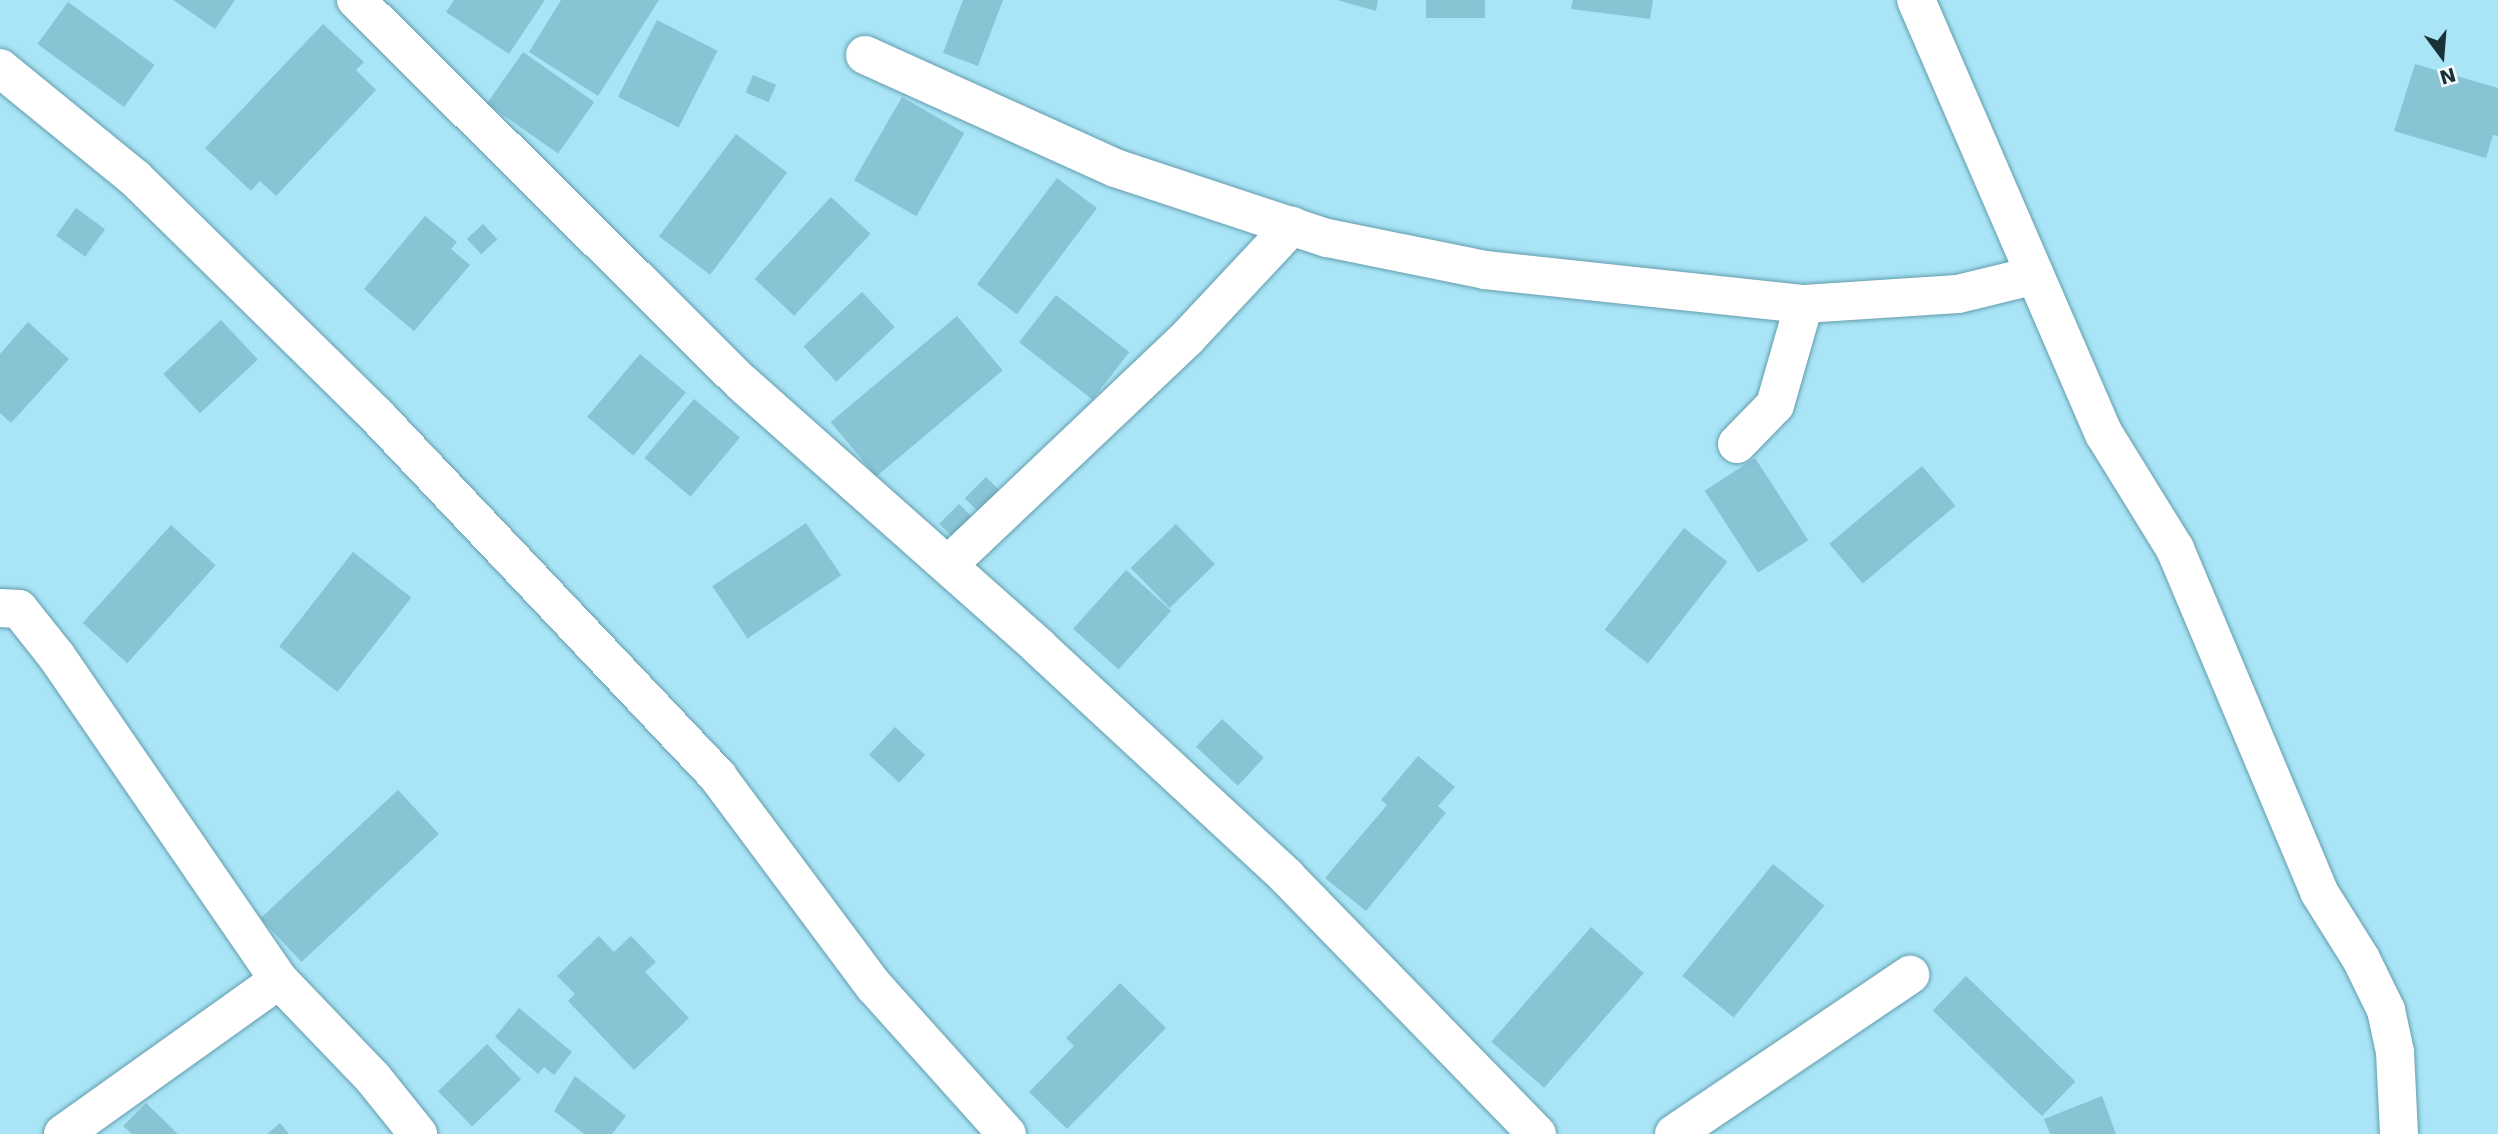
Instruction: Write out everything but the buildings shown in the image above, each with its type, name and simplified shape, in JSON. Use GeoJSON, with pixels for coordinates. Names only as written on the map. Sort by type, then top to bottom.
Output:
{"type":"FeatureCollection","features":[{"type":"Feature","properties":{"kind":"street"},"geometry":{"type":"LineString","coordinates":[[356,0],[741,382],[948,565],[1286,876],[1537,1134]]}},
{"type":"Feature","properties":{"kind":"street"},"geometry":{"type":"LineString","coordinates":[[1916,0],[2032,276],[2104,434],[2175,549],[2319,892],[2361,959],[2386,1010],[2395,1052],[2399,1134]]}},
{"type":"Feature","properties":{"kind":"street"},"geometry":{"type":"LineString","coordinates":[[865,55],[1115,168],[1292,226],[1485,270],[1804,304],[1958,294],[2032,276]]}},
{"type":"Feature","properties":{"kind":"street"},"geometry":{"type":"LineString","coordinates":[[0,68],[135,178],[453,497],[718,777],[874,986],[1007,1134]]}},
{"type":"Feature","properties":{"kind":"street"},"geometry":{"type":"LineString","coordinates":[[948,565],[1189,336],[1292,226]]}},
{"type":"Feature","properties":{"kind":"street"},"geometry":{"type":"LineString","coordinates":[[1737,444],[1775,405],[1804,304]]}},
{"type":"Feature","properties":{"kind":"street"},"geometry":{"type":"LineString","coordinates":[[6,600],[57,657],[279,980],[373,1078],[418,1134]]}},
{"type":"Feature","properties":{"kind":"street"},"geometry":{"type":"LineString","coordinates":[[1674,1134],[1910,975]]}},
{"type":"Feature","properties":{"kind":"street"},"geometry":{"type":"LineString","coordinates":[[63,1134],[279,980]]}}]}
